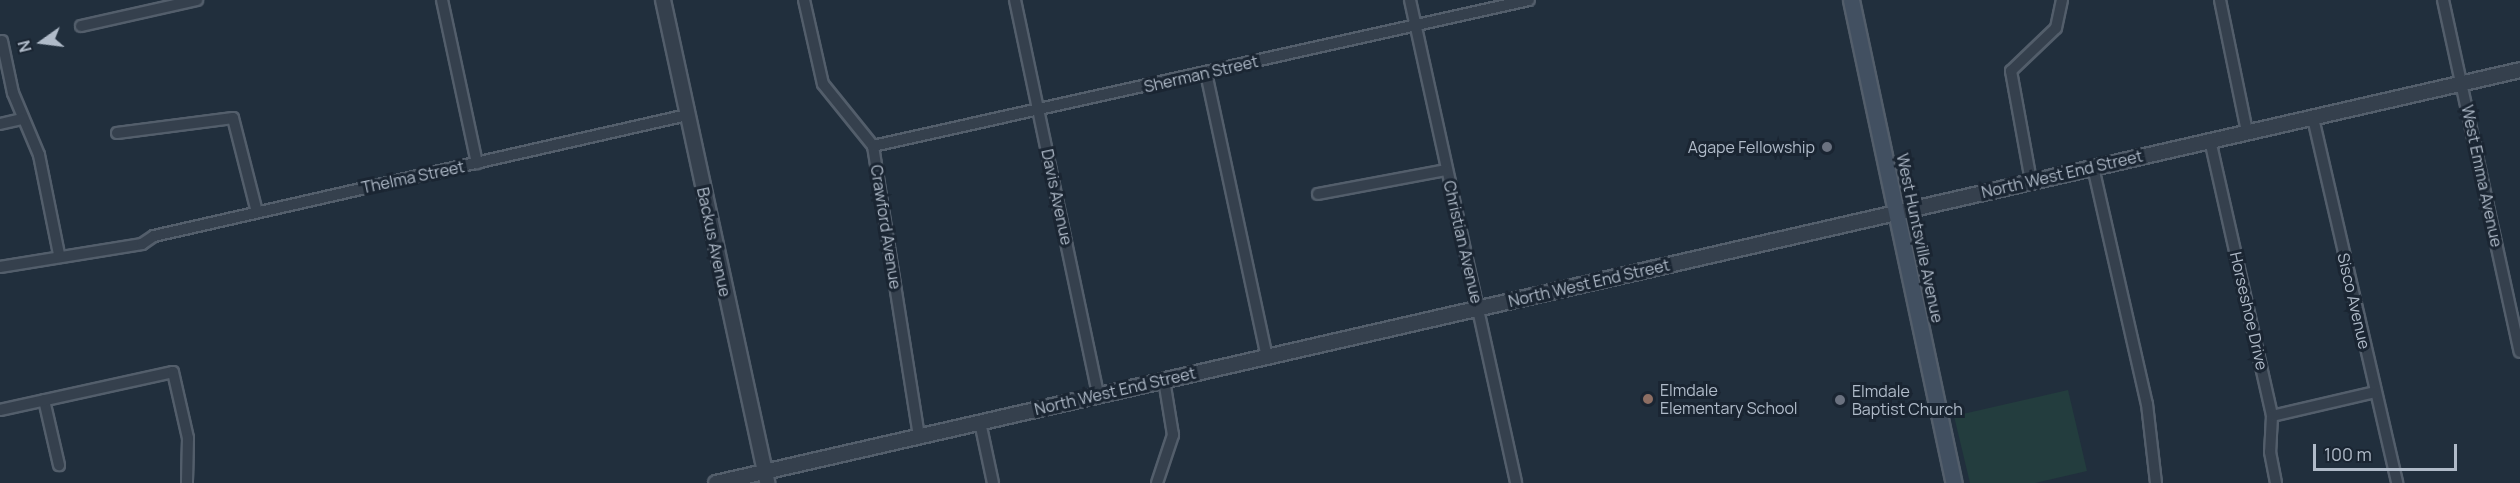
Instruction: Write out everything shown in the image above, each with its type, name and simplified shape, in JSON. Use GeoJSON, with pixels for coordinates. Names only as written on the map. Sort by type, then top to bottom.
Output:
{"type":"FeatureCollection","features":[{"type":"Feature","properties":{"kind":"main road","name":"West Huntsville Avenue"},"geometry":{"type":"LineString","coordinates":[[1851,0],[1954,483]]}},
{"type":"Feature","properties":{"kind":"street"},"geometry":{"type":"LineString","coordinates":[[81,26],[197,0]]}},
{"type":"Feature","properties":{"kind":"street"},"geometry":{"type":"LineString","coordinates":[[442,0],[477,163]]}},
{"type":"Feature","properties":{"kind":"street","name":"Backus Avenue"},"geometry":{"type":"LineString","coordinates":[[663,0],[766,477]]}},
{"type":"Feature","properties":{"kind":"street","name":"Crawford Avenue"},"geometry":{"type":"LineString","coordinates":[[804,0],[823,84],[873,146],[919,436]]}},
{"type":"Feature","properties":{"kind":"street","name":"Davis Avenue"},"geometry":{"type":"LineString","coordinates":[[1015,0],[1098,394]]}},
{"type":"Feature","properties":{"kind":"street","name":"Christian Avenue"},"geometry":{"type":"LineString","coordinates":[[1410,0],[1516,483]]}},
{"type":"Feature","properties":{"kind":"street","name":"Sherman Street"},"geometry":{"type":"LineString","coordinates":[[873,146],[1529,0]]}},
{"type":"Feature","properties":{"kind":"street"},"geometry":{"type":"LineString","coordinates":[[2031,181],[2011,71],[2056,28],[2062,0]]}},
{"type":"Feature","properties":{"kind":"street"},"geometry":{"type":"LineString","coordinates":[[2220,0],[2247,132]]}},
{"type":"Feature","properties":{"kind":"street","name":"West Emma Avenue"},"geometry":{"type":"LineString","coordinates":[[2443,0],[2520,352]]}},
{"type":"Feature","properties":{"kind":"street"},"geometry":{"type":"LineString","coordinates":[[3,41],[22,119],[39,155],[59,254]]}},
{"type":"Feature","properties":{"kind":"street","name":"North West End Street"},"geometry":{"type":"LineString","coordinates":[[716,483],[766,477],[919,436],[1098,394],[2520,70]]}},
{"type":"Feature","properties":{"kind":"street"},"geometry":{"type":"LineString","coordinates":[[1206,73],[1267,357]]}},
{"type":"Feature","properties":{"kind":"street","name":"Thelma Street"},"geometry":{"type":"LineString","coordinates":[[0,267],[59,254],[142,244],[154,236],[687,115]]}},
{"type":"Feature","properties":{"kind":"street"},"geometry":{"type":"LineString","coordinates":[[117,133],[233,118],[257,212]]}},
{"type":"Feature","properties":{"kind":"street","name":"Sisco Avenue"},"geometry":{"type":"LineString","coordinates":[[2313,118],[2397,483]]}},
{"type":"Feature","properties":{"kind":"street"},"geometry":{"type":"LineString","coordinates":[[0,124],[22,119]]}},
{"type":"Feature","properties":{"kind":"street","name":"Horseshoe Drive"},"geometry":{"type":"LineString","coordinates":[[2210,140],[2272,416],[2270,452],[2276,483]]}},
{"type":"Feature","properties":{"kind":"street"},"geometry":{"type":"LineString","coordinates":[[2093,167],[2147,404],[2156,483]]}},
{"type":"Feature","properties":{"kind":"street"},"geometry":{"type":"LineString","coordinates":[[1318,194],[1446,170]]}},
{"type":"Feature","properties":{"kind":"street"},"geometry":{"type":"LineString","coordinates":[[0,410],[173,372],[188,438],[188,483]]}},
{"type":"Feature","properties":{"kind":"street"},"geometry":{"type":"LineString","coordinates":[[1157,483],[1173,435],[1164,380]]}},
{"type":"Feature","properties":{"kind":"street"},"geometry":{"type":"LineString","coordinates":[[2272,416],[2375,392]]}},
{"type":"Feature","properties":{"kind":"street"},"geometry":{"type":"LineString","coordinates":[[44,400],[59,465]]}},
{"type":"Feature","properties":{"kind":"street"},"geometry":{"type":"LineString","coordinates":[[980,422],[993,483]]}},
{"type":"Feature","properties":{"kind":"green space"},"geometry":{"type":"Polygon","coordinates":[[[2068,390],[2087,471],[2035,483],[1970,483],[1954,416],[2068,390]]]}},
{"type":"Feature","properties":{"kind":"place","name":"Agape Fellowship"},"geometry":{"type":"Point","coordinates":[1827,147]}},
{"type":"Feature","properties":{"kind":"place","name":"Elmdale Elementary School"},"geometry":{"type":"Point","coordinates":[1648,399]}},
{"type":"Feature","properties":{"kind":"place","name":"Elmdale Baptist Church"},"geometry":{"type":"Point","coordinates":[1840,400]}}]}
